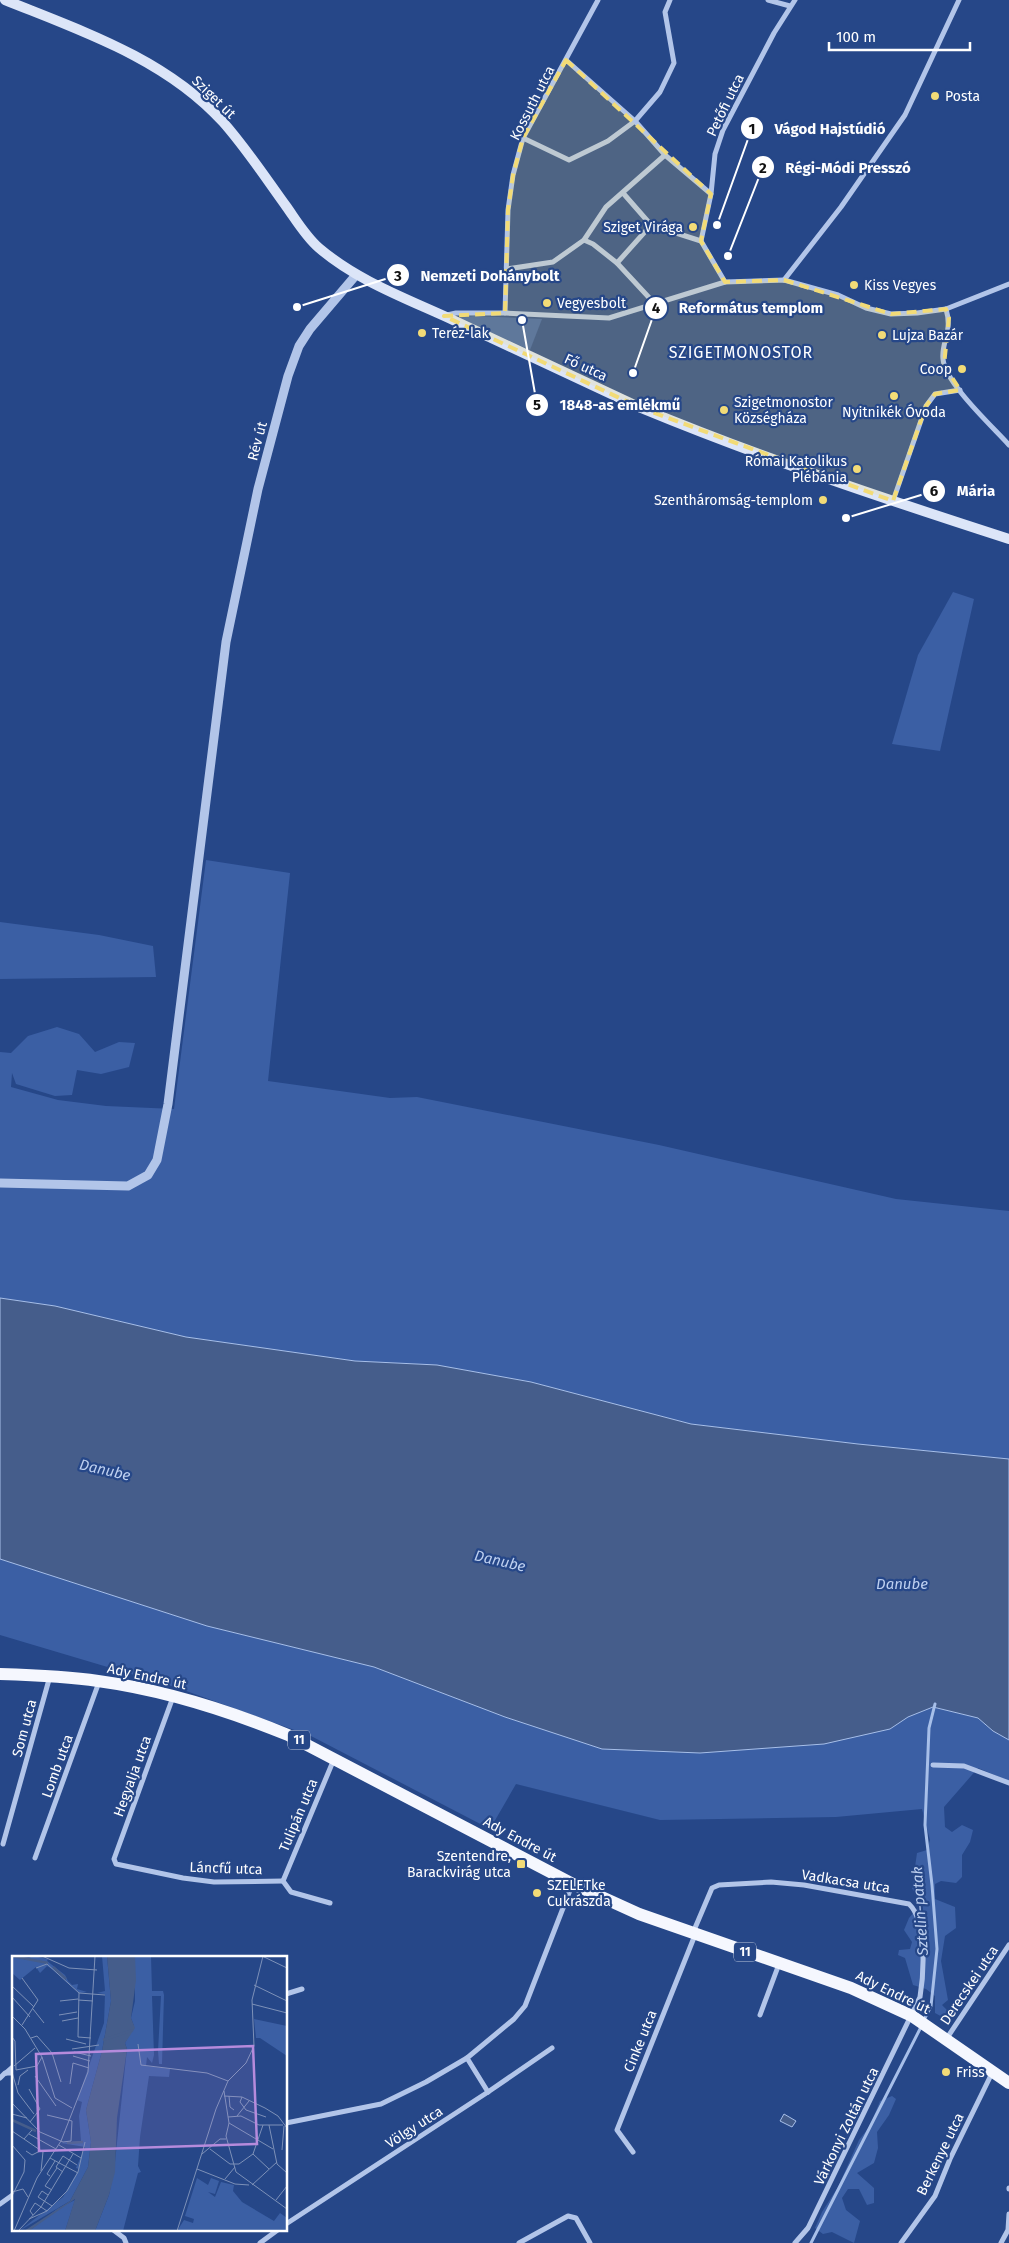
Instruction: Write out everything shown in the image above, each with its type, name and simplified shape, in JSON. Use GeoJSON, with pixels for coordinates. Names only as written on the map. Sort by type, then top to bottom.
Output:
{"type":"FeatureCollection","features":[{"type":"Feature","properties":{"kind":"main road","name":"Sziget út"},"geometry":{"type":"LineString","coordinates":[[5,0],[97,38],[133,56],[176,80],[202,100],[250,154],[298,223],[318,247],[356,275]]}},
{"type":"Feature","properties":{"kind":"main road","name":"Fő utca"},"geometry":{"type":"LineString","coordinates":[[356,275],[400,298],[444,316],[649,412],[736,447],[1009,539]]}},
{"type":"Feature","properties":{"kind":"main road","name":"Ady Endre út"},"geometry":{"type":"LineString","coordinates":[[0,1674],[100,1681],[173,1696],[249,1719],[288,1735],[335,1758],[573,1884],[639,1914],[851,1988],[914,2018],[947,2038],[1009,2083]]}},
{"type":"Feature","properties":{"kind":"street","name":"Kossuth utca"},"geometry":{"type":"LineString","coordinates":[[506,313],[508,210],[513,175],[523,138],[598,0]]}},
{"type":"Feature","properties":{"kind":"street"},"geometry":{"type":"LineString","coordinates":[[523,138],[568,160],[608,141],[635,120],[660,92],[674,63],[665,12],[670,0]]}},
{"type":"Feature","properties":{"kind":"street"},"geometry":{"type":"LineString","coordinates":[[768,0],[790,6]]}},
{"type":"Feature","properties":{"kind":"street","name":"Petőfi utca"},"geometry":{"type":"LineString","coordinates":[[701,241],[711,194],[715,154],[723,130],[795,0]]}},
{"type":"Feature","properties":{"kind":"street"},"geometry":{"type":"LineString","coordinates":[[784,280],[841,207],[905,116],[959,0]]}},
{"type":"Feature","properties":{"kind":"street"},"geometry":{"type":"LineString","coordinates":[[566,60],[635,120],[665,155],[711,194]]}},
{"type":"Feature","properties":{"kind":"street"},"geometry":{"type":"LineString","coordinates":[[507,269],[553,262],[584,240],[606,207],[665,155]]}},
{"type":"Feature","properties":{"kind":"street"},"geometry":{"type":"LineString","coordinates":[[623,193],[651,225],[701,241],[725,282]]}},
{"type":"Feature","properties":{"kind":"street"},"geometry":{"type":"LineString","coordinates":[[617,263],[651,225]]}},
{"type":"Feature","properties":{"kind":"street"},"geometry":{"type":"LineString","coordinates":[[584,240],[594,244],[617,263],[655,304]]}},
{"type":"Feature","properties":{"kind":"street","name":"Rév út"},"geometry":{"type":"LineString","coordinates":[[0,1183],[128,1186],[148,1175],[158,1160],[168,1104],[194,888],[228,634],[258,489],[288,376],[303,340],[356,275]]}},
{"type":"Feature","properties":{"kind":"street"},"geometry":{"type":"LineString","coordinates":[[444,316],[456,313],[506,313],[609,318],[725,282],[784,280],[838,295],[866,308],[891,314],[946,309],[1009,284]]}},
{"type":"Feature","properties":{"kind":"street"},"geometry":{"type":"LineString","coordinates":[[946,309],[948,336],[942,356],[949,377],[1009,445]]}},
{"type":"Feature","properties":{"kind":"street"},"geometry":{"type":"LineString","coordinates":[[893,501],[926,406],[935,394],[960,390]]}},
{"type":"Feature","properties":{"kind":"street","name":"Som utca"},"geometry":{"type":"LineString","coordinates":[[3,1844],[50,1676]]}},
{"type":"Feature","properties":{"kind":"street","name":"Lomb utca"},"geometry":{"type":"LineString","coordinates":[[35,1858],[100,1681]]}},
{"type":"Feature","properties":{"kind":"street","name":"Hegyalja utca"},"geometry":{"type":"LineString","coordinates":[[116,1864],[114,1859],[173,1696]]}},
{"type":"Feature","properties":{"kind":"street","name":"Tulipán utca"},"geometry":{"type":"LineString","coordinates":[[283,1881],[335,1758]]}},
{"type":"Feature","properties":{"kind":"street"},"geometry":{"type":"LineString","coordinates":[[933,1765],[964,1766],[1009,1783]]}},
{"type":"Feature","properties":{"kind":"street","name":"Láncfű utca"},"geometry":{"type":"LineString","coordinates":[[116,1864],[183,1878],[214,1882],[283,1881]]}},
{"type":"Feature","properties":{"kind":"street"},"geometry":{"type":"LineString","coordinates":[[283,1881],[291,1892],[330,1903]]}},
{"type":"Feature","properties":{"kind":"street","name":"Vadkacsa utca"},"geometry":{"type":"LineString","coordinates":[[695,1935],[695,1928],[709,1892],[712,1888],[719,1885],[771,1882],[804,1885],[909,1904],[916,1910],[924,1962],[920,1997],[914,2018]]}},
{"type":"Feature","properties":{"kind":"street"},"geometry":{"type":"LineString","coordinates":[[288,2123],[381,2104],[426,2082],[467,2058],[514,2019],[524,2006],[573,1884]]}},
{"type":"Feature","properties":{"kind":"street","name":"Cinke utca"},"geometry":{"type":"LineString","coordinates":[[633,2152],[617,2130],[695,1935]]}},
{"type":"Feature","properties":{"kind":"street","name":"Derecskei utca"},"geometry":{"type":"LineString","coordinates":[[947,2038],[1009,1945]]}},
{"type":"Feature","properties":{"kind":"street"},"geometry":{"type":"LineString","coordinates":[[760,2016],[780,1963]]}},
{"type":"Feature","properties":{"kind":"street"},"geometry":{"type":"LineString","coordinates":[[288,1993],[302,1988]]}},
{"type":"Feature","properties":{"kind":"street","name":"Várkonyi Zoltán utca"},"geometry":{"type":"LineString","coordinates":[[795,2243],[808,2228],[914,2018]]}},
{"type":"Feature","properties":{"kind":"street","name":"Völgy utca"},"geometry":{"type":"LineString","coordinates":[[288,2223],[552,2048]]}},
{"type":"Feature","properties":{"kind":"street"},"geometry":{"type":"LineString","coordinates":[[467,2058],[488,2092]]}},
{"type":"Feature","properties":{"kind":"street"},"geometry":{"type":"LineString","coordinates":[[0,2078],[12,2068]]}},
{"type":"Feature","properties":{"kind":"street","name":"Berkenye utca"},"geometry":{"type":"LineString","coordinates":[[901,2243],[935,2196],[950,2159],[993,2071]]}},
{"type":"Feature","properties":{"kind":"street"},"geometry":{"type":"LineString","coordinates":[[5,2073],[12,2073]]}},
{"type":"Feature","properties":{"kind":"street"},"geometry":{"type":"LineString","coordinates":[[0,2204],[12,2195]]}},
{"type":"Feature","properties":{"kind":"street"},"geometry":{"type":"LineString","coordinates":[[1001,2243],[1008,2231],[1009,2214]]}},
{"type":"Feature","properties":{"kind":"street"},"geometry":{"type":"LineString","coordinates":[[519,2243],[568,2216],[576,2218],[590,2243]]}},
{"type":"Feature","properties":{"kind":"street"},"geometry":{"type":"LineString","coordinates":[[113,2230],[124,2238],[126,2243]]}},
{"type":"Feature","properties":{"kind":"street"},"geometry":{"type":"LineString","coordinates":[[260,2243],[278,2230]]}},
{"type":"Feature","properties":{"kind":"highlighted area"},"geometry":{"type":"Polygon","coordinates":[[[566,60],[711,194],[701,241],[725,282],[784,280],[891,314],[946,309],[949,318],[944,365],[960,390],[935,394],[926,406],[893,501],[641,408],[444,316],[505,313],[508,210],[513,175],[523,138],[566,60]]]}},
{"type":"Feature","properties":{"kind":"shaded area"},"geometry":{"type":"Polygon","coordinates":[[[474,316],[542,319],[530,350],[458,318],[474,316]]]}},
{"type":"Feature","properties":{"kind":"shaded area"},"geometry":{"type":"Polygon","coordinates":[[[953,592],[974,599],[940,751],[892,744],[918,655],[953,592]]]}},
{"type":"Feature","properties":{"kind":"shaded area"},"geometry":{"type":"Polygon","coordinates":[[[206,860],[290,873],[268,1081],[390,1098],[417,1097],[659,1145],[896,1199],[1009,1211],[1009,1459],[858,1444],[691,1424],[531,1382],[437,1365],[355,1361],[186,1337],[55,1306],[0,1298],[0,1052],[11,1053],[28,1036],[57,1027],[79,1034],[95,1052],[119,1042],[135,1043],[129,1067],[101,1074],[77,1070],[72,1095],[55,1096],[16,1084],[12,1073],[11,1087],[58,1100],[106,1106],[174,1109],[206,860]]]}},
{"type":"Feature","properties":{"kind":"shaded area"},"geometry":{"type":"Polygon","coordinates":[[[0,922],[99,935],[153,946],[156,977],[0,979],[0,922]]]}},
{"type":"Feature","properties":{"kind":"shaded area"},"geometry":{"type":"Polygon","coordinates":[[[0,1559],[207,1626],[374,1667],[505,1717],[602,1749],[869,1733],[890,1729],[908,1717],[933,1707],[978,1718],[993,1731],[1009,1740],[1009,1781],[978,1768],[944,1807],[945,1827],[952,1832],[962,1825],[973,1830],[970,1842],[962,1855],[962,1877],[956,1883],[941,1881],[935,1884],[935,1899],[955,1907],[956,1928],[945,1936],[941,1961],[948,2000],[942,2005],[952,2015],[948,2020],[935,2013],[935,1996],[926,1989],[913,1985],[905,1958],[898,1955],[899,1950],[910,1949],[912,1942],[904,1930],[909,1918],[921,1904],[912,1888],[917,1853],[927,1850],[930,1840],[922,1809],[836,1817],[660,1820],[516,1784],[490,1829],[311,1736],[178,1688],[0,1635],[0,1559]]]}},
{"type":"Feature","properties":{"kind":"shaded area"},"geometry":{"type":"Polygon","coordinates":[[[892,2096],[896,2099],[889,2115],[877,2132],[878,2148],[874,2163],[857,2173],[874,2188],[874,2203],[867,2205],[859,2189],[848,2189],[842,2198],[846,2210],[860,2221],[854,2243],[832,2232],[823,2234],[815,2228],[822,2212],[838,2187],[859,2140],[870,2126],[880,2101],[892,2096]]]}},
{"type":"Feature","properties":{"kind":"water","name":"Danube"},"geometry":{"type":"Polygon","coordinates":[[[0,1298],[55,1306],[186,1337],[355,1361],[437,1365],[531,1382],[691,1424],[858,1444],[1009,1459],[1009,1740],[993,1731],[978,1718],[933,1707],[908,1717],[890,1729],[824,1744],[700,1753],[602,1749],[505,1717],[374,1667],[207,1626],[0,1559],[0,1298]]]}},
{"type":"Feature","properties":{"kind":"water"},"geometry":{"type":"Polygon","coordinates":[[[784,2114],[796,2121],[792,2127],[780,2121],[784,2114]]]}},
{"type":"Feature","properties":{"kind":"waterway","name":"Sztelin-patak"},"geometry":{"type":"LineString","coordinates":[[924,2020],[931,2006],[937,1949],[925,1825],[929,1728],[935,1704]]}},
{"type":"Feature","properties":{"kind":"waterway","name":"Sztelin-patak"},"geometry":{"type":"LineString","coordinates":[[811,2243],[922,2025]]}},
{"type":"Feature","properties":{"kind":"place","name":"Posta"},"geometry":{"type":"Point","coordinates":[935,96]}},
{"type":"Feature","properties":{"kind":"place","name":"Vágod Hajstúdió"},"geometry":{"type":"Point","coordinates":[717,225]}},
{"type":"Feature","properties":{"kind":"place","name":"Sziget Virága"},"geometry":{"type":"Point","coordinates":[693,227]}},
{"type":"Feature","properties":{"kind":"place","name":"Régi-Módi Presszó"},"geometry":{"type":"Point","coordinates":[728,256]}},
{"type":"Feature","properties":{"kind":"place","name":"Kiss Vegyes"},"geometry":{"type":"Point","coordinates":[854,285]}},
{"type":"Feature","properties":{"kind":"place","name":"Vegyesbolt"},"geometry":{"type":"Point","coordinates":[547,303]}},
{"type":"Feature","properties":{"kind":"place","name":"Nemzeti Dohánybolt"},"geometry":{"type":"Point","coordinates":[297,307]}},
{"type":"Feature","properties":{"kind":"place","name":"1848-as emlékmű"},"geometry":{"type":"Point","coordinates":[522,320]}},
{"type":"Feature","properties":{"kind":"place","name":"Teréz-lak"},"geometry":{"type":"Point","coordinates":[422,333]}},
{"type":"Feature","properties":{"kind":"place","name":"Lujza Bazár"},"geometry":{"type":"Point","coordinates":[882,335]}},
{"type":"Feature","properties":{"kind":"place","name":"Coop"},"geometry":{"type":"Point","coordinates":[962,369]}},
{"type":"Feature","properties":{"kind":"place","name":"Református templom"},"geometry":{"type":"Point","coordinates":[633,373]}},
{"type":"Feature","properties":{"kind":"place","name":"Nyitnikék Óvoda"},"geometry":{"type":"Point","coordinates":[894,396]}},
{"type":"Feature","properties":{"kind":"place","name":"Szigetmonostor Községháza"},"geometry":{"type":"Point","coordinates":[724,410]}},
{"type":"Feature","properties":{"kind":"place","name":"Római Katolikus Plébánia"},"geometry":{"type":"Point","coordinates":[857,469]}},
{"type":"Feature","properties":{"kind":"place","name":"Szentháromság-templom"},"geometry":{"type":"Point","coordinates":[823,500]}},
{"type":"Feature","properties":{"kind":"place","name":"Mária"},"geometry":{"type":"Point","coordinates":[846,518]}},
{"type":"Feature","properties":{"kind":"place","name":"Szentendre, Barackvirág utca"},"geometry":{"type":"Point","coordinates":[521,1864]}},
{"type":"Feature","properties":{"kind":"place","name":"SZELETke Cukrászda"},"geometry":{"type":"Point","coordinates":[537,1893]}},
{"type":"Feature","properties":{"kind":"place","name":"Friss"},"geometry":{"type":"Point","coordinates":[946,2072]}},
{"type":"Feature","properties":{"kind":"district","name":"SZIGETMONOSTOR"},"geometry":{"type":"Point","coordinates":[741,352]}}]}
